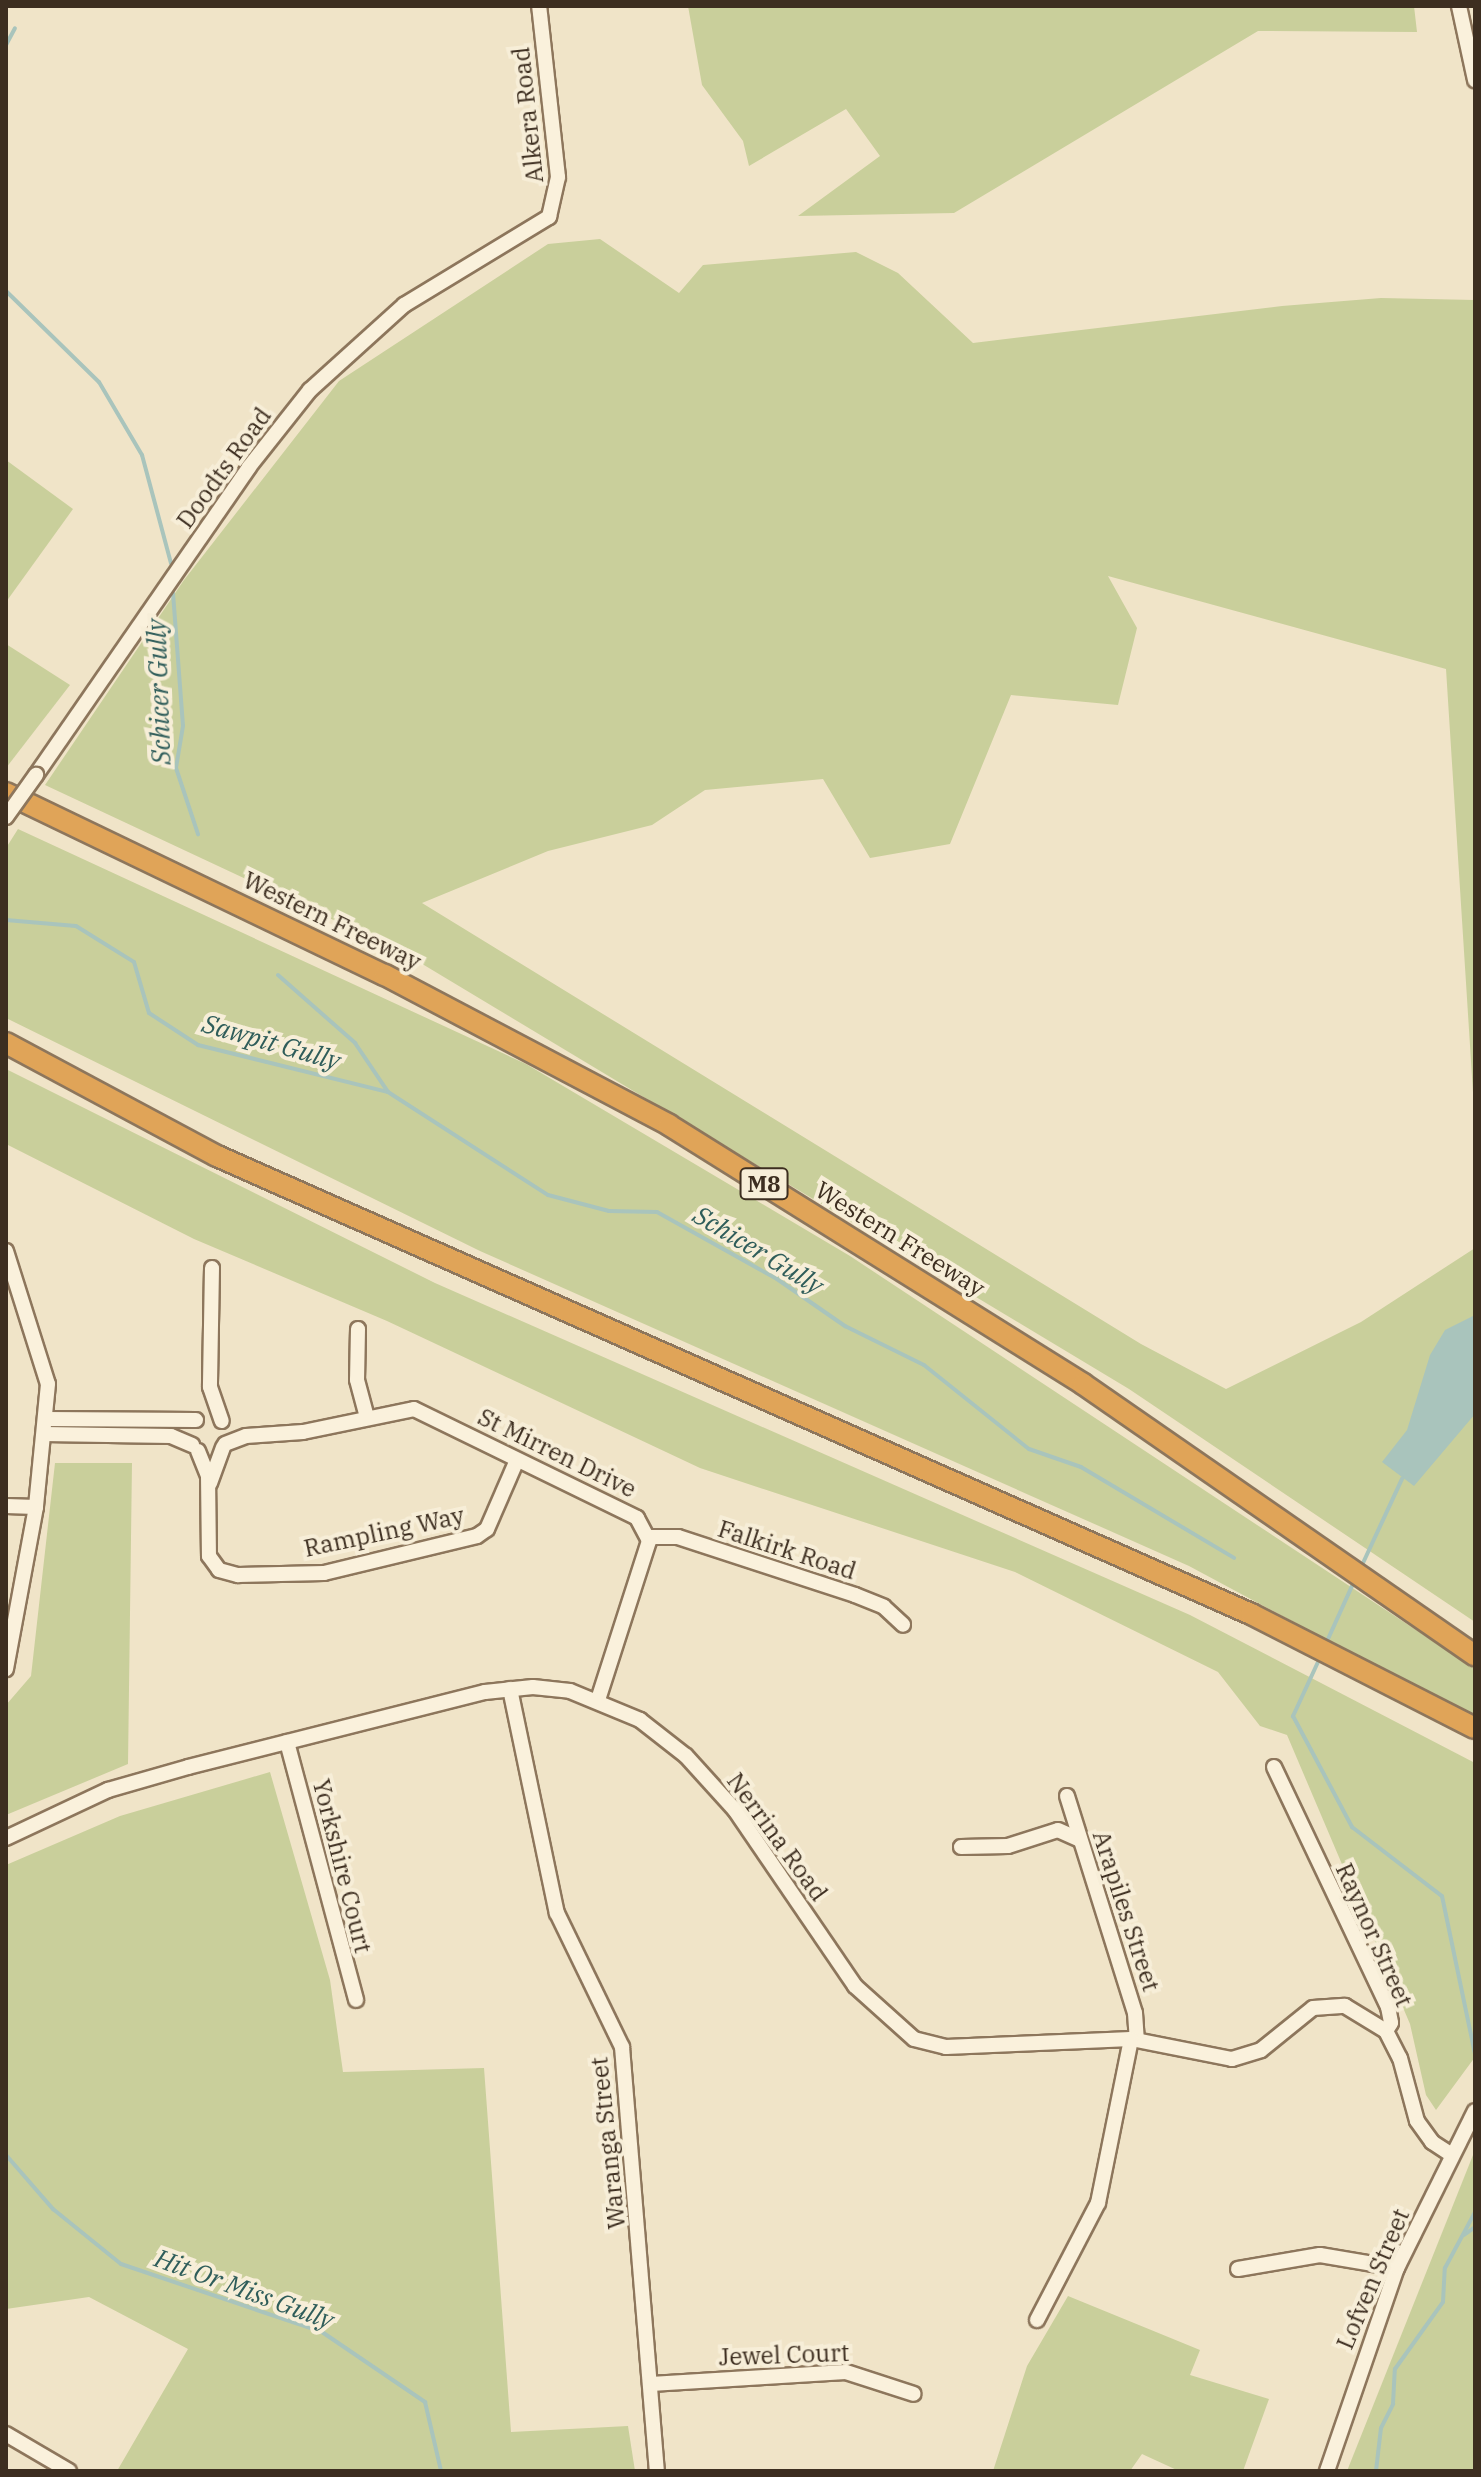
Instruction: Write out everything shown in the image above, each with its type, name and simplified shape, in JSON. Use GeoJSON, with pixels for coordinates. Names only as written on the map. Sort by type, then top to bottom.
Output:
{"type":"FeatureCollection","features":[{"type":"Feature","properties":{"kind":"highway","name":"Western Freeway"},"geometry":{"type":"LineString","coordinates":[[6,793],[385,975],[669,1125],[1083,1384],[1475,1655]]}},
{"type":"Feature","properties":{"kind":"highway"},"geometry":{"type":"LineString","coordinates":[[6,1043],[217,1156],[1251,1614],[1475,1728]]}},
{"type":"Feature","properties":{"kind":"street","name":"Alkera Road"},"geometry":{"type":"LineString","coordinates":[[539,6],[558,167],[558,196],[549,217]]}},
{"type":"Feature","properties":{"kind":"street"},"geometry":{"type":"LineString","coordinates":[[1459,6],[1475,80]]}},
{"type":"Feature","properties":{"kind":"street","name":"Doodts Road"},"geometry":{"type":"LineString","coordinates":[[6,817],[249,467],[310,390],[404,305],[549,217]]}},
{"type":"Feature","properties":{"kind":"street"},"geometry":{"type":"LineString","coordinates":[[6,1251],[13,1291],[47,1374],[36,1507],[11,1662],[6,1669]]}},
{"type":"Feature","properties":{"kind":"street"},"geometry":{"type":"LineString","coordinates":[[209,1487],[189,1431],[210,1387],[212,1268]]}},
{"type":"Feature","properties":{"kind":"street"},"geometry":{"type":"LineString","coordinates":[[358,1329],[357,1380],[367,1417]]}},
{"type":"Feature","properties":{"kind":"street"},"geometry":{"type":"LineString","coordinates":[[209,1487],[224,1446],[223,1422],[210,1387]]}},
{"type":"Feature","properties":{"kind":"street","name":"St Mirren Drive"},"geometry":{"type":"LineString","coordinates":[[224,1446],[367,1417],[419,1410],[637,1518],[649,1537]]}},
{"type":"Feature","properties":{"kind":"street"},"geometry":{"type":"LineString","coordinates":[[45,1426],[197,1419],[211,1415],[223,1422]]}},
{"type":"Feature","properties":{"kind":"street","name":"St Mirren Drive"},"geometry":{"type":"LineString","coordinates":[[223,1422],[270,1435]]}},
{"type":"Feature","properties":{"kind":"street"},"geometry":{"type":"LineString","coordinates":[[45,1426],[171,1436],[213,1453],[224,1446]]}},
{"type":"Feature","properties":{"kind":"street","name":"Rampling Way"},"geometry":{"type":"LineString","coordinates":[[209,1487],[208,1548],[216,1568],[238,1575],[324,1573],[477,1536],[487,1529],[517,1460]]}},
{"type":"Feature","properties":{"kind":"street"},"geometry":{"type":"LineString","coordinates":[[6,1506],[36,1507]]}},
{"type":"Feature","properties":{"kind":"street"},"geometry":{"type":"LineString","coordinates":[[598,1700],[649,1537]]}},
{"type":"Feature","properties":{"kind":"street","name":"Falkirk Road"},"geometry":{"type":"LineString","coordinates":[[649,1537],[678,1537],[855,1595],[882,1606],[903,1625]]}},
{"type":"Feature","properties":{"kind":"street","name":"Nerrina Road"},"geometry":{"type":"LineString","coordinates":[[6,1838],[108,1790],[287,1742],[515,1688],[561,1689],[598,1700],[654,1728],[710,1782],[735,1810],[855,1986],[906,2033],[946,2047],[1134,2040],[1237,2059],[1261,2050],[1309,2010],[1331,2004],[1361,2012],[1386,2031]]}},
{"type":"Feature","properties":{"kind":"street","name":"Waranga Street"},"geometry":{"type":"LineString","coordinates":[[515,1688],[557,1913],[622,2047],[657,2471]]}},
{"type":"Feature","properties":{"kind":"street","name":"Yorkshire Court"},"geometry":{"type":"LineString","coordinates":[[287,1742],[356,2000]]}},
{"type":"Feature","properties":{"kind":"street","name":"Raynor Street"},"geometry":{"type":"LineString","coordinates":[[1274,1767],[1388,2007],[1391,2021],[1386,2031],[1400,2058],[1420,2127],[1452,2155]]}},
{"type":"Feature","properties":{"kind":"street","name":"Arapiles Street"},"geometry":{"type":"LineString","coordinates":[[1037,2320],[1098,2203],[1134,2040],[1135,2013],[1067,1796]]}},
{"type":"Feature","properties":{"kind":"street"},"geometry":{"type":"LineString","coordinates":[[961,1847],[1008,1846],[1058,1830],[1081,1840]]}},
{"type":"Feature","properties":{"kind":"street","name":"Lofven Street"},"geometry":{"type":"LineString","coordinates":[[1327,2471],[1397,2268],[1475,2111]]}},
{"type":"Feature","properties":{"kind":"street"},"geometry":{"type":"LineString","coordinates":[[1238,2269],[1320,2255],[1397,2268]]}},
{"type":"Feature","properties":{"kind":"street","name":"Jewel Court"},"geometry":{"type":"LineString","coordinates":[[651,2384],[846,2372],[914,2394]]}},
{"type":"Feature","properties":{"kind":"street"},"geometry":{"type":"LineString","coordinates":[[6,2434],[69,2471]]}},
{"type":"Feature","properties":{"kind":"green space"},"geometry":{"type":"Polygon","coordinates":[[[688,6],[1414,6],[1417,32],[1258,31],[954,213],[798,216],[880,156],[846,109],[749,166],[743,141],[702,85],[688,6]]]}},
{"type":"Feature","properties":{"kind":"green space"},"geometry":{"type":"Polygon","coordinates":[[[600,239],[679,293],[703,265],[856,252],[898,273],[973,343],[1282,306],[1381,298],[1475,300],[1475,1124],[1446,669],[1108,576],[1137,628],[1118,705],[1011,695],[950,844],[870,858],[823,779],[705,790],[652,825],[548,851],[422,903],[1141,1344],[1226,1389],[1361,1322],[1475,1248],[1475,1622],[1129,1389],[404,953],[45,785],[184,580],[339,381],[548,244],[600,239]]]}},
{"type":"Feature","properties":{"kind":"green space"},"geometry":{"type":"Polygon","coordinates":[[[6,460],[73,509],[6,602],[6,460]]]}},
{"type":"Feature","properties":{"kind":"green space"},"geometry":{"type":"Polygon","coordinates":[[[6,644],[70,685],[6,768],[6,644]]]}},
{"type":"Feature","properties":{"kind":"green space"},"geometry":{"type":"Polygon","coordinates":[[[18,829],[526,1064],[850,1256],[1475,1669],[1475,1719],[1189,1566],[480,1251],[6,1018],[6,848],[18,829]]]}},
{"type":"Feature","properties":{"kind":"green space"},"geometry":{"type":"Polygon","coordinates":[[[6,1069],[435,1283],[1190,1615],[1475,1763],[1475,2057],[1436,2110],[1426,2095],[1410,2024],[1287,1735],[1260,1726],[1218,1672],[1015,1572],[700,1468],[387,1321],[194,1239],[6,1144],[6,1069]]]}},
{"type":"Feature","properties":{"kind":"green space"},"geometry":{"type":"Polygon","coordinates":[[[55,1463],[132,1463],[128,1764],[6,1815],[6,1705],[31,1676],[55,1463]]]}},
{"type":"Feature","properties":{"kind":"green space"},"geometry":{"type":"Polygon","coordinates":[[[270,1772],[330,1980],[343,2072],[484,2068],[511,2432],[628,2426],[635,2471],[117,2471],[188,2349],[89,2297],[6,2309],[6,1865],[120,1816],[270,1772]]]}},
{"type":"Feature","properties":{"kind":"green space"},"geometry":{"type":"Polygon","coordinates":[[[1475,2150],[1475,2471],[1347,2471],[1475,2150]]]}},
{"type":"Feature","properties":{"kind":"green space"},"geometry":{"type":"Polygon","coordinates":[[[1068,2296],[1200,2350],[1190,2375],[1269,2399],[1243,2471],[1179,2471],[1142,2454],[1130,2471],[993,2471],[1027,2366],[1068,2296]]]}},
{"type":"Feature","properties":{"kind":"water"},"geometry":{"type":"Polygon","coordinates":[[[1475,1315],[1475,1414],[1414,1486],[1382,1462],[1407,1430],[1430,1355],[1445,1330],[1475,1315]]]}},
{"type":"Feature","properties":{"kind":"waterway","name":"Schicer Gully"},"geometry":{"type":"LineString","coordinates":[[6,45],[15,28]]}},
{"type":"Feature","properties":{"kind":"waterway","name":"Schicer Gully"},"geometry":{"type":"LineString","coordinates":[[6,291],[99,382],[142,455],[171,563]]}},
{"type":"Feature","properties":{"kind":"waterway","name":"Schicer Gully"},"geometry":{"type":"LineString","coordinates":[[173,593],[183,726],[176,768],[198,834]]}},
{"type":"Feature","properties":{"kind":"waterway","name":"Sawpit Gully"},"geometry":{"type":"LineString","coordinates":[[6,920],[76,926],[134,962],[149,1013],[198,1045],[388,1092]]}},
{"type":"Feature","properties":{"kind":"waterway","name":"Schicer Gully"},"geometry":{"type":"LineString","coordinates":[[278,975],[355,1043],[388,1092],[548,1195],[609,1211],[657,1212],[777,1279],[845,1326],[924,1365],[1029,1449],[1081,1467],[1234,1558]]}},
{"type":"Feature","properties":{"kind":"waterway"},"geometry":{"type":"LineString","coordinates":[[1363,1563],[1402,1479]]}},
{"type":"Feature","properties":{"kind":"waterway","name":"Schicer Gully"},"geometry":{"type":"LineString","coordinates":[[1328,1639],[1352,1586]]}},
{"type":"Feature","properties":{"kind":"waterway"},"geometry":{"type":"LineString","coordinates":[[1318,1662],[1293,1716],[1352,1827],[1442,1896],[1475,2054]]}},
{"type":"Feature","properties":{"kind":"waterway","name":"Hit Or Miss Gully"},"geometry":{"type":"LineString","coordinates":[[6,2155],[53,2209],[121,2264],[322,2332],[425,2402],[441,2471]]}},
{"type":"Feature","properties":{"kind":"waterway"},"geometry":{"type":"LineString","coordinates":[[1376,2471],[1381,2428],[1393,2404],[1395,2369],[1443,2302],[1445,2268],[1475,2212]]}},
{"type":"Feature","properties":{"kind":"waterway"},"geometry":{"type":"LineString","coordinates":[[1464,2235],[1475,2227]]}}]}
